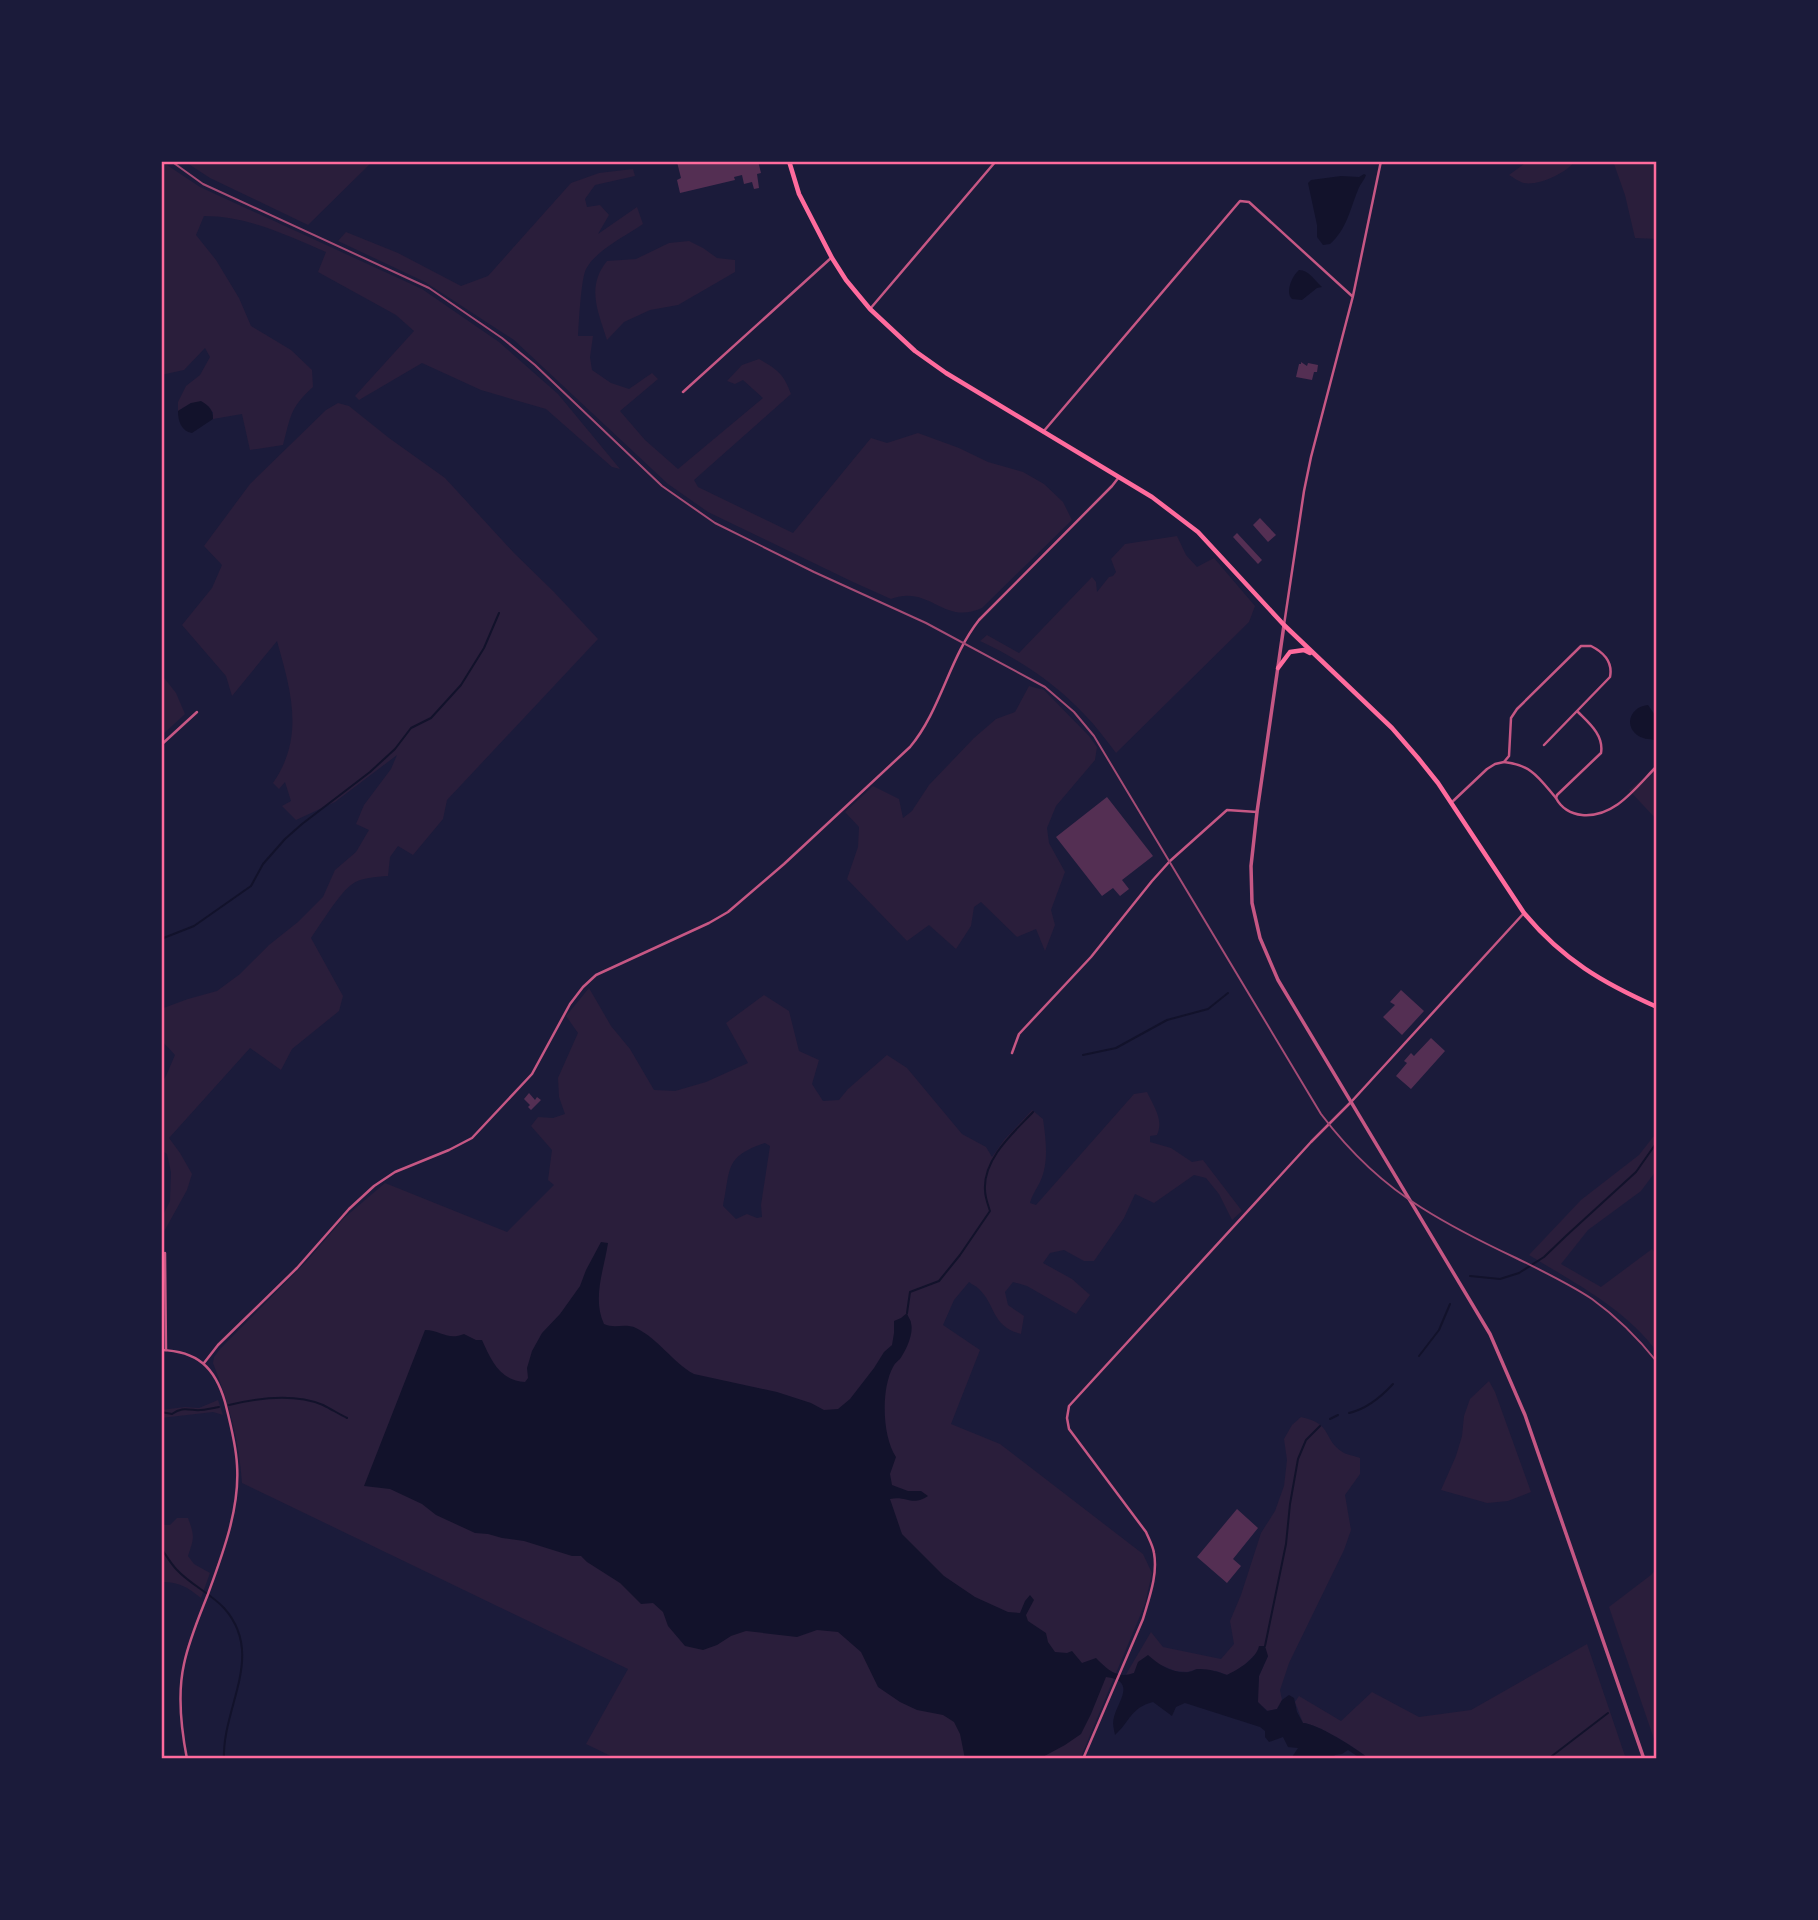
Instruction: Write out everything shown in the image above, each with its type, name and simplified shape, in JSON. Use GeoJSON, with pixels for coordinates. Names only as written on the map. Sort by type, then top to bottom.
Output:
{"type":"FeatureCollection","features":[{"type":"Feature","properties":{"kind":"main road"},"geometry":{"type":"LineString","coordinates":[[789,161],[799,194],[832,258],[870,309],[915,351],[969,388],[1152,497],[1198,532],[1283,625],[1392,727],[1419,758],[1524,914],[1554,947],[1610,985],[1657,1007]]}},
{"type":"Feature","properties":{"kind":"main road"},"geometry":{"type":"LineString","coordinates":[[1278,668],[1290,652],[1304,650],[1315,656]]}},
{"type":"Feature","properties":{"kind":"street"},"geometry":{"type":"LineString","coordinates":[[870,309],[996,161]]}},
{"type":"Feature","properties":{"kind":"street"},"geometry":{"type":"LineString","coordinates":[[1381,161],[1353,296],[1304,491],[1257,812],[1251,866],[1252,903],[1260,938],[1278,979],[1490,1334],[1525,1415],[1644,1759]]}},
{"type":"Feature","properties":{"kind":"street"},"geometry":{"type":"LineString","coordinates":[[1043,432],[1240,201],[1249,202],[1353,296]]}},
{"type":"Feature","properties":{"kind":"street"},"geometry":{"type":"LineString","coordinates":[[683,392],[832,258]]}},
{"type":"Feature","properties":{"kind":"street"},"geometry":{"type":"LineString","coordinates":[[204,1363],[218,1345],[297,1268],[349,1209],[374,1186],[395,1172],[472,1138],[532,1074],[561,1019],[583,987],[596,975],[728,912],[910,747],[925,726],[964,643],[979,620],[1119,477]]}},
{"type":"Feature","properties":{"kind":"street"},"geometry":{"type":"LineString","coordinates":[[1504,762],[1509,756],[1511,718],[1517,709],[1581,646],[1591,646],[1604,655],[1610,664],[1610,677],[1544,745]]}},
{"type":"Feature","properties":{"kind":"street"},"geometry":{"type":"LineString","coordinates":[[161,745],[197,712]]}},
{"type":"Feature","properties":{"kind":"street"},"geometry":{"type":"LineString","coordinates":[[1556,798],[1601,752],[1600,737],[1578,712]]}},
{"type":"Feature","properties":{"kind":"street"},"geometry":{"type":"LineString","coordinates":[[1451,803],[1487,769],[1504,762],[1524,765],[1531,769],[1568,812],[1578,815],[1601,814],[1619,803],[1657,766]]}},
{"type":"Feature","properties":{"kind":"street"},"geometry":{"type":"LineString","coordinates":[[1012,1053],[1019,1034],[1091,957],[1170,861],[1227,810],[1257,812]]}},
{"type":"Feature","properties":{"kind":"street"},"geometry":{"type":"LineString","coordinates":[[1083,1759],[1150,1597],[1155,1566],[1154,1550],[1146,1532],[1069,1429],[1066,1418],[1069,1406],[1524,914]]}},
{"type":"Feature","properties":{"kind":"street"},"geometry":{"type":"LineString","coordinates":[[165,1253],[166,1350]]}},
{"type":"Feature","properties":{"kind":"street"},"geometry":{"type":"LineString","coordinates":[[161,1350],[183,1353],[204,1363],[215,1377],[231,1424],[237,1465],[236,1498],[229,1530],[189,1643],[184,1665],[181,1712],[187,1759]]}},
{"type":"Feature","properties":{"kind":"shaded area"},"geometry":{"type":"Polygon","coordinates":[[[161,161],[200,187],[422,289],[499,342],[558,394],[620,469],[612,467],[546,409],[481,390],[422,363],[359,400],[355,396],[414,331],[396,315],[318,272],[326,252],[267,228],[236,219],[204,216],[196,235],[216,260],[239,298],[251,326],[291,350],[312,370],[313,387],[292,413],[283,445],[250,450],[242,414],[213,419],[213,412],[191,403],[178,411],[178,402],[186,386],[200,375],[210,357],[205,348],[184,370],[161,375],[161,161]]]}},
{"type":"Feature","properties":{"kind":"shaded area"},"geometry":{"type":"Polygon","coordinates":[[[184,161],[373,161],[308,225],[210,178],[184,161]]]}},
{"type":"Feature","properties":{"kind":"shaded area"},"geometry":{"type":"Polygon","coordinates":[[[1528,161],[1575,161],[1559,174],[1537,183],[1524,183],[1509,175],[1528,161]]]}},
{"type":"Feature","properties":{"kind":"shaded area"},"geometry":{"type":"Polygon","coordinates":[[[1613,161],[1657,161],[1657,239],[1635,238],[1625,195],[1613,161]]]}},
{"type":"Feature","properties":{"kind":"shaded area"},"geometry":{"type":"Polygon","coordinates":[[[633,169],[635,176],[595,185],[585,199],[587,207],[600,205],[609,215],[598,234],[637,207],[643,224],[604,250],[590,262],[584,274],[578,336],[593,336],[590,357],[592,370],[611,383],[629,389],[652,373],[658,379],[620,411],[645,440],[678,469],[763,398],[743,380],[735,384],[727,381],[742,365],[759,359],[783,377],[791,394],[694,480],[698,487],[793,533],[871,438],[887,443],[918,433],[988,462],[1023,472],[1044,484],[1063,502],[1072,520],[982,608],[957,612],[916,597],[891,599],[708,512],[668,484],[514,340],[425,282],[338,241],[346,232],[398,253],[461,286],[488,276],[571,183],[599,173],[633,169]]]}},
{"type":"Feature","properties":{"kind":"shaded area"},"geometry":{"type":"Polygon","coordinates":[[[1366,175],[1344,225],[1330,244],[1323,245],[1317,237],[1308,183],[1311,180],[1341,176],[1359,177],[1366,175]]]}},
{"type":"Feature","properties":{"kind":"shaded area"},"geometry":{"type":"Polygon","coordinates":[[[689,241],[717,258],[735,260],[735,272],[678,305],[650,310],[624,322],[607,340],[595,290],[607,261],[636,259],[669,243],[689,241]]]}},
{"type":"Feature","properties":{"kind":"shaded area"},"geometry":{"type":"Polygon","coordinates":[[[1299,270],[1309,274],[1322,287],[1302,300],[1292,299],[1289,292],[1292,280],[1299,270]]]}},
{"type":"Feature","properties":{"kind":"shaded area"},"geometry":{"type":"Polygon","coordinates":[[[201,401],[210,408],[213,419],[192,433],[188,432],[181,425],[178,411],[191,403],[201,401]]]}},
{"type":"Feature","properties":{"kind":"shaded area"},"geometry":{"type":"Polygon","coordinates":[[[338,403],[349,406],[445,478],[598,639],[447,800],[443,819],[413,855],[398,846],[390,857],[388,876],[359,880],[346,889],[335,902],[311,938],[343,996],[339,1011],[292,1049],[281,1070],[250,1048],[169,1138],[192,1174],[187,1190],[161,1237],[161,1219],[170,1201],[171,1172],[167,1154],[161,1150],[161,1083],[175,1055],[161,1040],[161,1009],[217,991],[240,974],[323,897],[335,870],[356,852],[369,830],[356,824],[364,805],[391,769],[397,755],[335,802],[296,820],[282,806],[291,801],[285,782],[279,789],[273,783],[283,766],[292,731],[287,678],[277,641],[232,696],[226,676],[182,625],[212,588],[222,565],[204,546],[250,484],[326,410],[338,403]]]}},
{"type":"Feature","properties":{"kind":"shaded area"},"geometry":{"type":"Polygon","coordinates":[[[1177,536],[1186,555],[1197,567],[1214,558],[1255,606],[1249,622],[1116,753],[1073,703],[1049,682],[980,641],[987,635],[1019,653],[1092,577],[1096,582],[1097,592],[1109,577],[1113,576],[1116,572],[1111,559],[1125,544],[1177,536]]]}},
{"type":"Feature","properties":{"kind":"shaded area"},"geometry":{"type":"Polygon","coordinates":[[[161,674],[176,693],[185,714],[161,736],[161,674]]]}},
{"type":"Feature","properties":{"kind":"shaded area"},"geometry":{"type":"Polygon","coordinates":[[[1029,686],[1044,690],[1097,747],[1095,760],[1056,806],[1047,828],[1049,843],[1065,872],[1051,910],[1055,925],[1045,951],[1036,929],[1017,937],[981,902],[974,907],[971,926],[956,949],[929,925],[907,941],[847,879],[858,847],[859,827],[845,812],[873,786],[899,799],[903,818],[912,811],[929,785],[974,738],[996,719],[1015,712],[1029,686]]]}},
{"type":"Feature","properties":{"kind":"shaded area"},"geometry":{"type":"Polygon","coordinates":[[[1648,705],[1657,718],[1655,740],[1639,736],[1633,731],[1630,721],[1634,712],[1648,705]]]}},
{"type":"Feature","properties":{"kind":"shaded area"},"geometry":{"type":"Polygon","coordinates":[[[1657,768],[1657,820],[1629,790],[1657,768]]]}},
{"type":"Feature","properties":{"kind":"shaded area"},"geometry":{"type":"Polygon","coordinates":[[[589,988],[654,1090],[675,1091],[706,1082],[748,1063],[726,1023],[764,995],[789,1011],[799,1051],[819,1060],[812,1084],[823,1101],[839,1100],[887,1055],[907,1068],[962,1134],[986,1147],[992,1157],[1032,1110],[1043,1119],[1046,1143],[1043,1175],[1030,1203],[1036,1205],[1134,1094],[1147,1092],[1159,1124],[1157,1135],[1150,1136],[1150,1142],[1171,1148],[1192,1162],[1203,1160],[1242,1211],[1232,1220],[1219,1194],[1206,1178],[1194,1175],[1154,1203],[1135,1194],[1124,1218],[1094,1261],[1084,1261],[1064,1250],[1050,1253],[1043,1263],[1072,1279],[1090,1295],[1076,1314],[1027,1286],[1013,1282],[1005,1292],[1008,1305],[1024,1316],[1021,1334],[1004,1326],[979,1288],[969,1282],[954,1300],[943,1325],[980,1350],[951,1424],[1000,1444],[1143,1554],[1152,1573],[1145,1604],[1080,1759],[617,1759],[586,1744],[628,1669],[242,1483],[236,1437],[213,1363],[214,1357],[307,1261],[344,1218],[385,1183],[507,1232],[554,1185],[548,1180],[552,1150],[531,1126],[538,1117],[553,1118],[565,1114],[559,1097],[558,1078],[578,1033],[566,1016],[589,988]],[[765,1143],[742,1153],[732,1166],[723,1206],[736,1219],[747,1214],[762,1217],[761,1205],[770,1146],[765,1143]]]}},
{"type":"Feature","properties":{"kind":"shaded area"},"geometry":{"type":"Polygon","coordinates":[[[1657,1132],[1656,1171],[1641,1191],[1588,1230],[1561,1264],[1601,1287],[1652,1249],[1657,1255],[1657,1352],[1630,1322],[1581,1286],[1529,1255],[1581,1200],[1639,1155],[1657,1132]]]}},
{"type":"Feature","properties":{"kind":"shaded area"},"geometry":{"type":"Polygon","coordinates":[[[601,1242],[608,1243],[599,1294],[604,1324],[636,1328],[652,1338],[694,1374],[777,1392],[824,1410],[838,1409],[850,1399],[892,1345],[894,1321],[907,1313],[912,1327],[910,1337],[905,1351],[893,1366],[886,1387],[886,1425],[896,1457],[890,1474],[892,1485],[908,1491],[921,1491],[928,1496],[918,1501],[890,1499],[902,1534],[944,1576],[975,1597],[1008,1612],[1020,1613],[1030,1595],[1034,1600],[1026,1615],[1028,1621],[1046,1633],[1055,1652],[1072,1651],[1082,1663],[1096,1658],[1118,1674],[1134,1673],[1138,1662],[1148,1655],[1177,1672],[1203,1669],[1227,1675],[1251,1659],[1259,1646],[1265,1646],[1268,1656],[1259,1676],[1258,1702],[1267,1711],[1277,1709],[1289,1695],[1294,1698],[1303,1723],[1327,1732],[1369,1759],[1360,1758],[1348,1750],[1332,1759],[1293,1759],[1298,1748],[1288,1747],[1283,1737],[1269,1742],[1265,1731],[1260,1727],[1185,1703],[1176,1707],[1172,1716],[1153,1702],[1145,1705],[1135,1712],[1115,1735],[1113,1720],[1123,1687],[1115,1679],[1106,1677],[1081,1734],[1065,1745],[1039,1759],[965,1759],[960,1734],[954,1722],[943,1715],[917,1710],[878,1687],[861,1652],[838,1632],[817,1630],[797,1637],[746,1631],[703,1650],[685,1646],[668,1626],[663,1612],[653,1603],[641,1604],[620,1583],[581,1556],[572,1556],[524,1541],[475,1533],[390,1489],[364,1486],[425,1330],[448,1336],[464,1334],[482,1340],[493,1362],[503,1374],[516,1381],[525,1382],[532,1351],[542,1333],[580,1286],[601,1242]]]}},
{"type":"Feature","properties":{"kind":"shaded area"},"geometry":{"type":"Polygon","coordinates":[[[1489,1381],[1531,1492],[1508,1501],[1487,1503],[1441,1490],[1456,1456],[1470,1399],[1489,1381]]]}},
{"type":"Feature","properties":{"kind":"shaded area"},"geometry":{"type":"Polygon","coordinates":[[[218,1400],[223,1415],[213,1412],[161,1418],[161,1410],[199,1408],[218,1400]]]}},
{"type":"Feature","properties":{"kind":"shaded area"},"geometry":{"type":"Polygon","coordinates":[[[1301,1417],[1319,1424],[1344,1453],[1360,1458],[1360,1474],[1345,1495],[1351,1530],[1344,1550],[1289,1663],[1280,1690],[1282,1700],[1277,1709],[1268,1711],[1257,1702],[1259,1676],[1268,1656],[1258,1652],[1239,1670],[1227,1675],[1198,1669],[1175,1671],[1158,1664],[1139,1662],[1134,1673],[1125,1676],[1151,1632],[1163,1647],[1221,1659],[1234,1644],[1230,1621],[1261,1533],[1275,1511],[1284,1486],[1287,1460],[1284,1439],[1292,1425],[1301,1417]]]}},
{"type":"Feature","properties":{"kind":"shaded area"},"geometry":{"type":"Polygon","coordinates":[[[177,1518],[188,1518],[192,1529],[188,1556],[194,1564],[210,1573],[201,1598],[183,1586],[161,1582],[161,1525],[170,1525],[177,1518]]]}},
{"type":"Feature","properties":{"kind":"shaded area"},"geometry":{"type":"Polygon","coordinates":[[[1657,1568],[1657,1748],[1609,1607],[1657,1568]]]}},
{"type":"Feature","properties":{"kind":"shaded area"},"geometry":{"type":"Polygon","coordinates":[[[1587,1644],[1626,1759],[1369,1759],[1327,1732],[1303,1723],[1295,1702],[1299,1696],[1341,1721],[1372,1692],[1419,1717],[1471,1710],[1587,1644]]]}},
{"type":"Feature","properties":{"kind":"building"},"geometry":{"type":"Polygon","coordinates":[[[758,161],[761,173],[757,174],[759,188],[754,189],[752,182],[744,184],[742,175],[734,177],[735,180],[680,193],[677,180],[681,178],[677,162],[758,161]]]}},
{"type":"Feature","properties":{"kind":"building"},"geometry":{"type":"Polygon","coordinates":[[[1301,362],[1307,366],[1308,363],[1318,365],[1312,380],[1296,377],[1301,362]]]}},
{"type":"Feature","properties":{"kind":"building"},"geometry":{"type":"Polygon","coordinates":[[[1260,518],[1276,535],[1268,542],[1253,525],[1260,518]]]}},
{"type":"Feature","properties":{"kind":"building"},"geometry":{"type":"Polygon","coordinates":[[[1237,533],[1262,560],[1258,564],[1233,537],[1237,533]]]}},
{"type":"Feature","properties":{"kind":"building"},"geometry":{"type":"Polygon","coordinates":[[[1107,797],[1153,856],[1122,880],[1129,889],[1120,896],[1113,888],[1102,896],[1056,837],[1107,797]]]}},
{"type":"Feature","properties":{"kind":"building"},"geometry":{"type":"Polygon","coordinates":[[[1401,990],[1424,1011],[1402,1035],[1383,1017],[1395,1005],[1390,1002],[1401,990]]]}},
{"type":"Feature","properties":{"kind":"building"},"geometry":{"type":"Polygon","coordinates":[[[1431,1038],[1445,1051],[1411,1089],[1396,1076],[1407,1063],[1404,1061],[1411,1053],[1414,1056],[1431,1038]]]}},
{"type":"Feature","properties":{"kind":"building"},"geometry":{"type":"Polygon","coordinates":[[[529,1093],[535,1100],[537,1097],[541,1100],[531,1110],[524,1099],[529,1093]]]}},
{"type":"Feature","properties":{"kind":"building"},"geometry":{"type":"Polygon","coordinates":[[[1237,1509],[1258,1528],[1233,1559],[1241,1566],[1227,1583],[1197,1557],[1237,1509]]]}},
{"type":"Feature","properties":{"kind":"waterway"},"geometry":{"type":"LineString","coordinates":[[161,939],[194,926],[251,886],[263,864],[285,839],[370,772],[395,749],[411,728],[431,718],[461,685],[484,648],[499,613]]}},
{"type":"Feature","properties":{"kind":"waterway"},"geometry":{"type":"LineString","coordinates":[[1083,1055],[1116,1048],[1167,1020],[1208,1009],[1228,993]]}},
{"type":"Feature","properties":{"kind":"waterway"},"geometry":{"type":"LineString","coordinates":[[907,1313],[910,1292],[939,1281],[990,1211],[985,1190],[989,1168],[1008,1138],[1033,1112]]}},
{"type":"Feature","properties":{"kind":"waterway"},"geometry":{"type":"LineString","coordinates":[[1470,1276],[1500,1279],[1519,1273],[1544,1257],[1636,1172],[1657,1142]]}},
{"type":"Feature","properties":{"kind":"waterway"},"geometry":{"type":"LineString","coordinates":[[1419,1356],[1439,1330],[1450,1304]]}},
{"type":"Feature","properties":{"kind":"waterway"},"geometry":{"type":"LineString","coordinates":[[1349,1413],[1373,1402],[1393,1384]]}},
{"type":"Feature","properties":{"kind":"waterway"},"geometry":{"type":"LineString","coordinates":[[229,1405],[252,1400],[300,1399],[323,1405],[347,1418]]}},
{"type":"Feature","properties":{"kind":"waterway"},"geometry":{"type":"LineString","coordinates":[[161,1412],[172,1414],[183,1409],[219,1407]]}},
{"type":"Feature","properties":{"kind":"waterway"},"geometry":{"type":"LineString","coordinates":[[1330,1419],[1338,1415]]}},
{"type":"Feature","properties":{"kind":"waterway"},"geometry":{"type":"LineString","coordinates":[[1265,1646],[1286,1544],[1298,1459],[1306,1440],[1320,1426]]}},
{"type":"Feature","properties":{"kind":"waterway"},"geometry":{"type":"LineString","coordinates":[[161,1548],[182,1575],[224,1608],[236,1626],[242,1663],[225,1740],[224,1759]]}},
{"type":"Feature","properties":{"kind":"waterway"},"geometry":{"type":"LineString","coordinates":[[1548,1759],[1608,1713]]}},
{"type":"Feature","properties":{"kind":"railway"},"geometry":{"type":"LineString","coordinates":[[171,161],[203,184],[429,288],[502,338],[535,365],[662,486],[715,523],[926,623],[1045,687],[1074,712],[1094,736],[1321,1114],[1343,1141],[1367,1166],[1422,1208],[1592,1299],[1627,1328],[1657,1362]]}}]}
